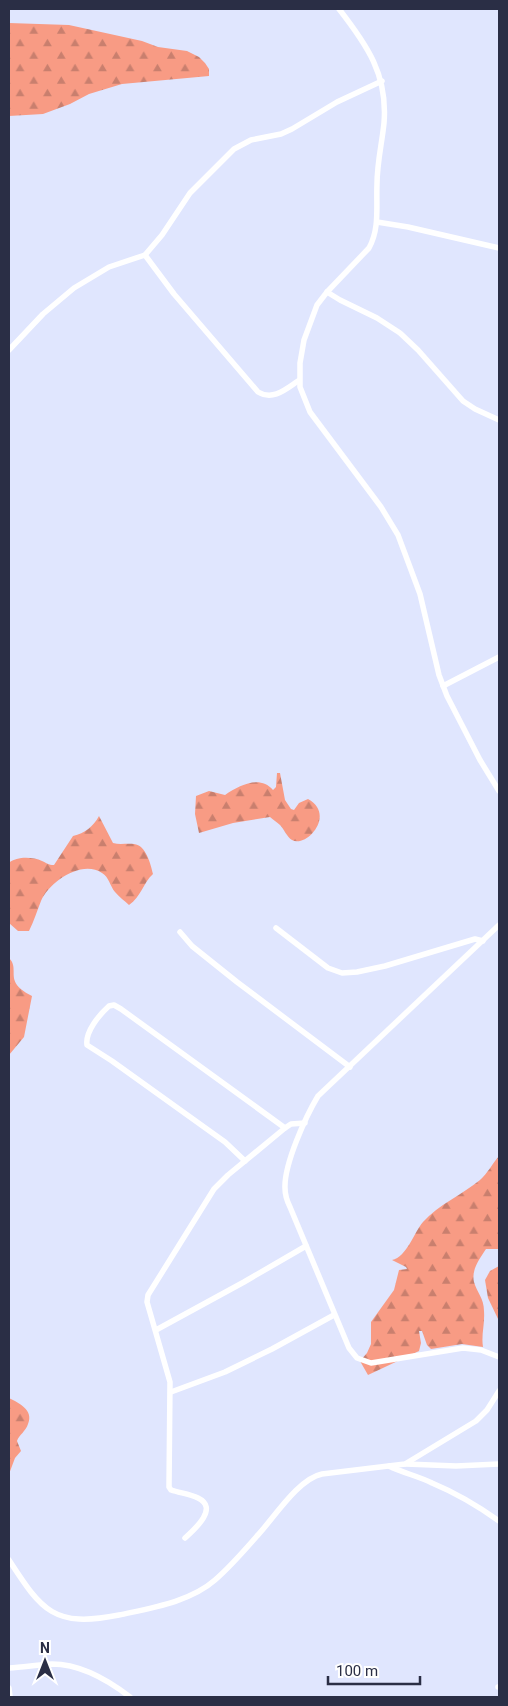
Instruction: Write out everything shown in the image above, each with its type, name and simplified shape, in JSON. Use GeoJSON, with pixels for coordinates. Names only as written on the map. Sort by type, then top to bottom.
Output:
{"type":"FeatureCollection","features":[{"type":"Feature","properties":{"kind":"street"},"geometry":{"type":"LineString","coordinates":[[339,9],[370,53],[382,81],[384,111],[378,160],[377,222],[374,240],[369,248],[317,305],[311,319],[300,363],[298,381],[302,396],[310,412],[381,507],[398,535],[420,594],[443,686],[480,760],[499,790]]}},
{"type":"Feature","properties":{"kind":"street"},"geometry":{"type":"LineString","coordinates":[[9,350],[43,314],[74,288],[110,267],[145,255],[162,235],[190,193],[234,148],[251,140],[281,134],[337,102],[382,81]]}},
{"type":"Feature","properties":{"kind":"street"},"geometry":{"type":"LineString","coordinates":[[377,222],[408,226],[499,248]]}},
{"type":"Feature","properties":{"kind":"street"},"geometry":{"type":"LineString","coordinates":[[145,255],[174,294],[258,392],[266,396],[275,395],[298,381]]}},
{"type":"Feature","properties":{"kind":"street"},"geometry":{"type":"LineString","coordinates":[[328,292],[400,333],[464,401],[480,412],[499,420]]}},
{"type":"Feature","properties":{"kind":"street"},"geometry":{"type":"LineString","coordinates":[[443,686],[499,656]]}},
{"type":"Feature","properties":{"kind":"street"},"geometry":{"type":"LineString","coordinates":[[499,925],[318,1096],[304,1123],[288,1167],[285,1189],[290,1207],[348,1348],[357,1358],[368,1362],[462,1348],[481,1350],[499,1357]]}},
{"type":"Feature","properties":{"kind":"street"},"geometry":{"type":"LineString","coordinates":[[276,928],[328,968],[338,972],[349,973],[384,966],[475,939],[483,941]]}},
{"type":"Feature","properties":{"kind":"street"},"geometry":{"type":"LineString","coordinates":[[180,932],[192,946],[237,982],[350,1067]]}},
{"type":"Feature","properties":{"kind":"street"},"geometry":{"type":"LineString","coordinates":[[244,1161],[212,1132],[87,1045],[90,1030],[109,1006],[114,1005],[121,1009],[285,1128]]}},
{"type":"Feature","properties":{"kind":"street"},"geometry":{"type":"LineString","coordinates":[[185,1538],[202,1520],[206,1510],[205,1503],[199,1498],[171,1490],[169,1487],[171,1392],[147,1302],[148,1295],[214,1188],[285,1128],[291,1124],[304,1123]]}},
{"type":"Feature","properties":{"kind":"street"},"geometry":{"type":"LineString","coordinates":[[156,1330],[306,1246]]}},
{"type":"Feature","properties":{"kind":"street"},"geometry":{"type":"LineString","coordinates":[[171,1392],[225,1372],[334,1315]]}},
{"type":"Feature","properties":{"kind":"street"},"geometry":{"type":"LineString","coordinates":[[405,1464],[476,1421],[487,1410],[499,1391]]}},
{"type":"Feature","properties":{"kind":"street"},"geometry":{"type":"LineString","coordinates":[[9,1561],[32,1595],[52,1611],[66,1617],[83,1619],[130,1613],[180,1600],[215,1581],[257,1537],[294,1493],[313,1477],[322,1474],[405,1464],[456,1466],[499,1464]]}},
{"type":"Feature","properties":{"kind":"street"},"geometry":{"type":"LineString","coordinates":[[389,1466],[431,1482],[463,1498],[499,1521]]}},
{"type":"Feature","properties":{"kind":"street"},"geometry":{"type":"LineString","coordinates":[[9,1668],[53,1664],[68,1666],[83,1670],[114,1685],[130,1697]]}},
{"type":"Feature","properties":{"kind":"street"},"geometry":{"type":"LineString","coordinates":[[9,1688],[10,1697]]}},
{"type":"Feature","properties":{"kind":"green space"},"geometry":{"type":"Polygon","coordinates":[[[9,23],[69,25],[142,41],[158,47],[187,51],[199,57],[205,63],[209,69],[209,76],[122,84],[89,94],[70,104],[43,114],[9,116],[9,23]]]}},
{"type":"Feature","properties":{"kind":"green space"},"geometry":{"type":"Polygon","coordinates":[[[277,773],[280,773],[285,800],[291,809],[294,810],[299,803],[308,799],[316,805],[319,821],[316,828],[305,839],[292,840],[280,825],[270,817],[233,823],[199,833],[195,814],[196,796],[209,791],[225,795],[243,785],[256,782],[268,785],[273,790],[276,787],[277,773]]]}},
{"type":"Feature","properties":{"kind":"green space"},"geometry":{"type":"Polygon","coordinates":[[[99,816],[113,843],[138,845],[145,852],[153,874],[139,894],[129,905],[115,892],[102,873],[94,869],[76,871],[59,880],[45,894],[29,931],[18,931],[9,923],[9,863],[16,859],[30,858],[54,865],[73,836],[88,829],[99,816]]]}},
{"type":"Feature","properties":{"kind":"green space"},"geometry":{"type":"Polygon","coordinates":[[[9,958],[12,962],[17,985],[32,996],[24,1037],[9,1055],[9,958]]]}},
{"type":"Feature","properties":{"kind":"green space"},"geometry":{"type":"Polygon","coordinates":[[[499,1156],[499,1249],[486,1249],[477,1264],[473,1278],[484,1306],[483,1347],[462,1344],[431,1349],[427,1345],[422,1331],[419,1331],[421,1343],[419,1351],[368,1375],[360,1361],[367,1353],[371,1344],[371,1322],[394,1290],[399,1270],[407,1269],[392,1260],[402,1254],[420,1226],[429,1216],[480,1180],[499,1156]]]}},
{"type":"Feature","properties":{"kind":"green space"},"geometry":{"type":"Polygon","coordinates":[[[499,1266],[499,1321],[488,1298],[485,1280],[490,1271],[499,1266]]]}},
{"type":"Feature","properties":{"kind":"green space"},"geometry":{"type":"Polygon","coordinates":[[[9,1398],[27,1411],[29,1419],[27,1426],[17,1441],[21,1451],[15,1458],[9,1474],[9,1398]]]}}]}
